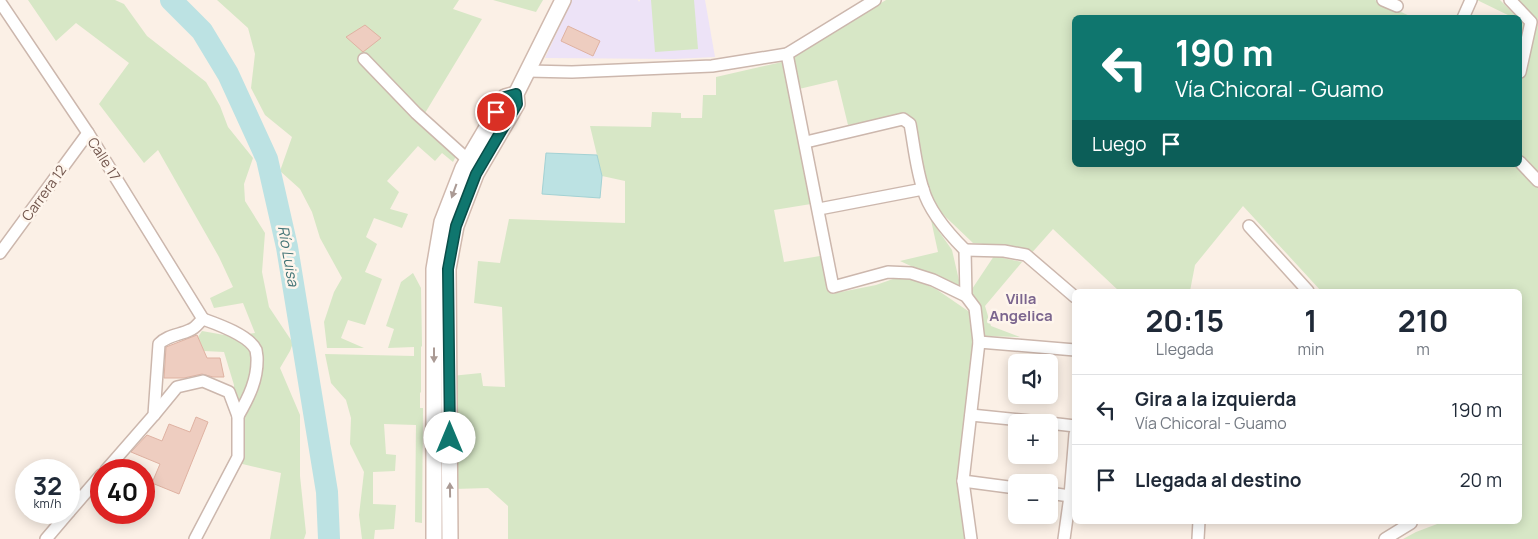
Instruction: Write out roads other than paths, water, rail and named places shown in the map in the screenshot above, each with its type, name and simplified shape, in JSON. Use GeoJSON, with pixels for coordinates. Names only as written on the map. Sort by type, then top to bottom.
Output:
{"type":"FeatureCollection","features":[{"type":"Feature","properties":{"kind":"street"},"geometry":{"type":"LineString","coordinates":[[442,402],[434,533],[450,533],[442,402],[441,306],[433,283],[442,222],[468,167],[505,97],[516,94],[563,0]]}},
{"type":"Feature","properties":{"kind":"street"},"geometry":{"type":"LineString","coordinates":[[528,71],[572,72],[712,66],[787,54],[875,0]]}},
{"type":"Feature","properties":{"kind":"street"},"geometry":{"type":"LineString","coordinates":[[1383,0],[1397,6]]}},
{"type":"Feature","properties":{"kind":"street"},"geometry":{"type":"LineString","coordinates":[[1464,15],[1471,0]]}},
{"type":"Feature","properties":{"kind":"street"},"geometry":{"type":"LineString","coordinates":[[1510,0],[1531,22],[1522,63]]}},
{"type":"Feature","properties":{"kind":"street","name":"Calle 17"},"geometry":{"type":"LineString","coordinates":[[0,2],[88,133],[203,319]]}},
{"type":"Feature","properties":{"kind":"street"},"geometry":{"type":"LineString","coordinates":[[787,54],[834,286],[888,272],[911,273],[933,280],[966,296],[975,308],[979,342],[963,481],[971,539]]}},
{"type":"Feature","properties":{"kind":"street"},"geometry":{"type":"LineString","coordinates":[[364,59],[468,167]]}},
{"type":"Feature","properties":{"kind":"street"},"geometry":{"type":"LineString","coordinates":[[806,142],[903,119],[910,124],[922,189],[948,233],[965,250],[1004,251],[1026,255],[1072,294]]}},
{"type":"Feature","properties":{"kind":"street","name":"Carrera 12"},"geometry":{"type":"LineString","coordinates":[[0,253],[88,133]]}},
{"type":"Feature","properties":{"kind":"street"},"geometry":{"type":"LineString","coordinates":[[1522,164],[1538,181]]}},
{"type":"Feature","properties":{"kind":"street"},"geometry":{"type":"LineString","coordinates":[[819,209],[922,189]]}},
{"type":"Feature","properties":{"kind":"street"},"geometry":{"type":"LineString","coordinates":[[1249,226],[1306,289]]}},
{"type":"Feature","properties":{"kind":"street"},"geometry":{"type":"LineString","coordinates":[[965,250],[966,296]]}},
{"type":"Feature","properties":{"kind":"street"},"geometry":{"type":"LineString","coordinates":[[154,415],[159,344],[163,339],[195,328],[203,319],[224,326],[247,339],[256,350],[257,369],[250,396],[238,416]]}},
{"type":"Feature","properties":{"kind":"street"},"geometry":{"type":"LineString","coordinates":[[979,342],[1072,350]]}},
{"type":"Feature","properties":{"kind":"street"},"geometry":{"type":"LineString","coordinates":[[116,459],[177,386],[203,381],[229,392],[238,416],[238,456],[195,539]]}},
{"type":"Feature","properties":{"kind":"street"},"geometry":{"type":"LineString","coordinates":[[971,415],[1008,419]]}},
{"type":"Feature","properties":{"kind":"street"},"geometry":{"type":"LineString","coordinates":[[1058,424],[1072,426]]}},
{"type":"Feature","properties":{"kind":"street"},"geometry":{"type":"LineString","coordinates":[[1064,539],[1072,471]]}},
{"type":"Feature","properties":{"kind":"street"},"geometry":{"type":"LineString","coordinates":[[963,481],[1008,487]]}},
{"type":"Feature","properties":{"kind":"street"},"geometry":{"type":"LineString","coordinates":[[80,499],[90,488]]}},
{"type":"Feature","properties":{"kind":"street"},"geometry":{"type":"LineString","coordinates":[[1058,494],[1070,496]]}},
{"type":"Feature","properties":{"kind":"street"},"geometry":{"type":"LineString","coordinates":[[46,539],[59,524]]}},
{"type":"Feature","properties":{"kind":"street"},"geometry":{"type":"LineString","coordinates":[[1198,539],[1199,524]]}},
{"type":"Feature","properties":{"kind":"street"},"geometry":{"type":"LineString","coordinates":[[1385,539],[1409,524]]}},
{"type":"Feature","properties":{"kind":"water"},"geometry":{"type":"Polygon","coordinates":[[[546,153],[597,155],[602,176],[600,198],[542,194],[546,153]]]}},
{"type":"Feature","properties":{"kind":"waterway","name":"Río Luisa"},"geometry":{"type":"LineString","coordinates":[[171,0],[202,31],[228,74],[267,159],[287,247],[327,492],[329,539]]}},
{"type":"Feature","properties":{"kind":"district","name":"Villa Angelica"},"geometry":{"type":"Point","coordinates":[1021,308]}}]}
